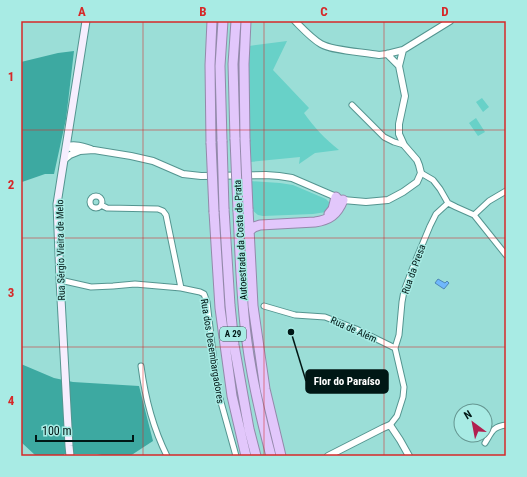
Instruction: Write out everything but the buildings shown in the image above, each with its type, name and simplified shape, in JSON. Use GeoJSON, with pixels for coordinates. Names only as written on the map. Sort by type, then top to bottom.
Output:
{"type":"FeatureCollection","features":[{"type":"Feature","properties":{"kind":"highway"},"geometry":{"type":"LineString","coordinates":[[205,21],[208,25],[212,26]]}},
{"type":"Feature","properties":{"kind":"highway","name":"Autoestrada da Costa de Prata"},"geometry":{"type":"LineString","coordinates":[[223,21],[220,66],[224,209],[230,305],[234,345],[249,429],[256,456]]}},
{"type":"Feature","properties":{"kind":"highway","name":"Autoestrada da Costa de Prata"},"geometry":{"type":"LineString","coordinates":[[236,21],[233,64],[243,306],[247,343],[257,397],[271,456]]}},
{"type":"Feature","properties":{"kind":"highway","name":"A 29"},"geometry":{"type":"LineString","coordinates":[[246,21],[244,64],[245,140],[253,299],[265,389],[282,456]]}},
{"type":"Feature","properties":{"kind":"highway","name":"A 29"},"geometry":{"type":"LineString","coordinates":[[212,26],[210,65],[211,143],[220,308],[232,396],[246,456]]}},
{"type":"Feature","properties":{"kind":"highway"},"geometry":{"type":"LineString","coordinates":[[248,212],[252,218],[258,220],[310,219],[329,214],[339,199]]}},
{"type":"Feature","properties":{"kind":"highway"},"geometry":{"type":"LineString","coordinates":[[249,231],[260,225],[323,221],[337,212],[339,199]]}},
{"type":"Feature","properties":{"kind":"main road","name":"Rua Sérgio Vieira de Melo"},"geometry":{"type":"LineString","coordinates":[[70,456],[57,204],[86,21]]}},
{"type":"Feature","properties":{"kind":"street"},"geometry":{"type":"LineString","coordinates":[[295,21],[322,44],[333,48],[380,55],[403,50],[450,21]]}},
{"type":"Feature","properties":{"kind":"street"},"geometry":{"type":"LineString","coordinates":[[67,146],[72,149],[81,148],[152,161],[183,174],[201,176],[279,176],[292,178],[339,199],[366,202],[388,200],[417,182],[421,173],[417,160],[404,145],[399,134],[399,124],[405,96],[399,66],[403,50]]}},
{"type":"Feature","properties":{"kind":"street"},"geometry":{"type":"LineString","coordinates":[[386,54],[399,66]]}},
{"type":"Feature","properties":{"kind":"street"},"geometry":{"type":"LineString","coordinates":[[352,105],[384,137],[404,145]]}},
{"type":"Feature","properties":{"kind":"street"},"geometry":{"type":"LineString","coordinates":[[69,132],[81,148]]}},
{"type":"Feature","properties":{"kind":"street"},"geometry":{"type":"LineString","coordinates":[[64,160],[81,148]]}},
{"type":"Feature","properties":{"kind":"street"},"geometry":{"type":"LineString","coordinates":[[421,173],[432,180],[440,189],[448,203],[474,216],[506,255]]}},
{"type":"Feature","properties":{"kind":"street"},"geometry":{"type":"LineString","coordinates":[[474,216],[489,201],[506,191]]}},
{"type":"Feature","properties":{"kind":"street","name":"Rua da Presa"},"geometry":{"type":"LineString","coordinates":[[390,426],[397,416],[403,397],[404,387],[395,348],[399,335],[402,302],[415,262],[436,214],[448,203]]}},
{"type":"Feature","properties":{"kind":"street"},"geometry":{"type":"LineString","coordinates":[[101,205],[107,208],[158,209],[163,211],[166,215],[181,288]]}},
{"type":"Feature","properties":{"kind":"street","name":"Rua dos Desembargadores"},"geometry":{"type":"LineString","coordinates":[[60,280],[91,287],[135,284],[181,288],[204,294],[206,298],[217,388],[236,456]]}},
{"type":"Feature","properties":{"kind":"street","name":"Rua de Além"},"geometry":{"type":"LineString","coordinates":[[264,306],[295,315],[325,317],[356,328],[395,348]]}},
{"type":"Feature","properties":{"kind":"street"},"geometry":{"type":"LineString","coordinates":[[141,366],[143,386],[157,434],[167,456]]}},
{"type":"Feature","properties":{"kind":"street"},"geometry":{"type":"LineString","coordinates":[[493,431],[497,427],[506,425]]}},
{"type":"Feature","properties":{"kind":"street"},"geometry":{"type":"LineString","coordinates":[[328,456],[383,428],[390,426],[409,456]]}},
{"type":"Feature","properties":{"kind":"shaded area"},"geometry":{"type":"Polygon","coordinates":[[[287,41],[273,70],[309,108],[304,113],[312,123],[324,137],[339,150],[315,153],[299,164],[300,157],[250,162],[247,75],[249,46],[287,41]]]}},
{"type":"Feature","properties":{"kind":"shaded area"},"geometry":{"type":"Polygon","coordinates":[[[74,51],[66,119],[54,174],[45,174],[22,182],[21,62],[58,53],[74,51]]]}},
{"type":"Feature","properties":{"kind":"shaded area"},"geometry":{"type":"Polygon","coordinates":[[[482,98],[489,107],[483,112],[476,102],[482,98]]]}},
{"type":"Feature","properties":{"kind":"shaded area"},"geometry":{"type":"Polygon","coordinates":[[[476,118],[485,132],[478,136],[469,123],[476,118]]]}},
{"type":"Feature","properties":{"kind":"shaded area"},"geometry":{"type":"Polygon","coordinates":[[[250,181],[293,185],[326,199],[329,202],[330,207],[326,212],[313,214],[258,215],[252,210],[250,181]]]}},
{"type":"Feature","properties":{"kind":"shaded area"},"geometry":{"type":"Polygon","coordinates":[[[438,279],[445,283],[447,281],[449,283],[444,289],[435,283],[438,279]]]}},
{"type":"Feature","properties":{"kind":"shaded area"},"geometry":{"type":"Polygon","coordinates":[[[21,364],[54,378],[73,382],[139,386],[153,441],[130,456],[64,454],[64,456],[35,456],[21,442],[21,364]]]}},
{"type":"Feature","properties":{"kind":"place","name":"Flor do Paraíso"},"geometry":{"type":"Point","coordinates":[291,332]}}]}
